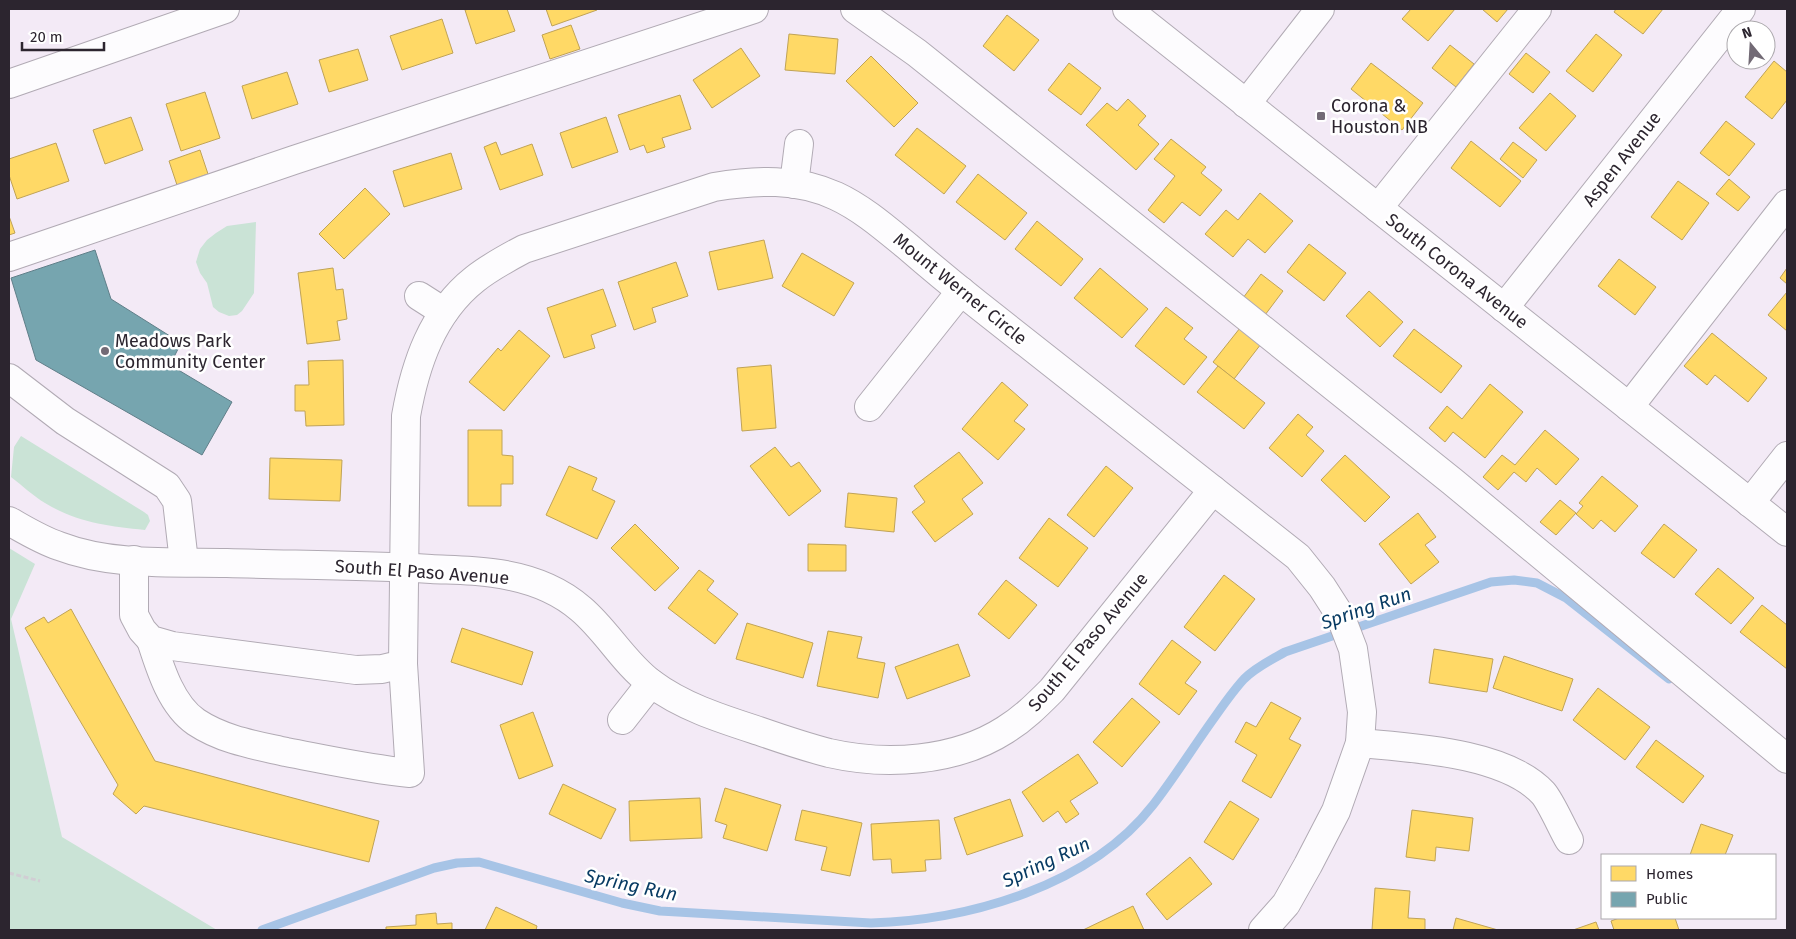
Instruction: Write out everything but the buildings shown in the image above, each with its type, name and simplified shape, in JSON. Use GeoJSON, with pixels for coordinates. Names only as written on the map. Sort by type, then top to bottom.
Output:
{"type":"FeatureCollection","features":[{"type":"Feature","properties":{"kind":"street"},"geometry":{"type":"LineString","coordinates":[[9,84],[154,20],[225,9]]}},
{"type":"Feature","properties":{"kind":"street"},"geometry":{"type":"LineString","coordinates":[[9,257],[294,160],[754,9]]}},
{"type":"Feature","properties":{"kind":"street"},"geometry":{"type":"LineString","coordinates":[[855,9],[925,60],[1437,470],[1787,759]]}},
{"type":"Feature","properties":{"kind":"street","name":"South Corona Avenue"},"geometry":{"type":"LineString","coordinates":[[1127,9],[1787,532]]}},
{"type":"Feature","properties":{"kind":"street"},"geometry":{"type":"LineString","coordinates":[[1246,104],[1320,9]]}},
{"type":"Feature","properties":{"kind":"street"},"geometry":{"type":"LineString","coordinates":[[1378,208],[1537,9]]}},
{"type":"Feature","properties":{"kind":"street","name":"Aspen Avenue"},"geometry":{"type":"LineString","coordinates":[[1504,308],[1741,9]]}},
{"type":"Feature","properties":{"kind":"street"},"geometry":{"type":"LineString","coordinates":[[794,184],[799,144]]}},
{"type":"Feature","properties":{"kind":"street","name":"Mount Werner Circle"},"geometry":{"type":"LineString","coordinates":[[151,640],[161,672],[176,700],[196,722],[231,740],[371,769],[410,773],[402,664],[406,416],[412,383],[420,358],[444,312],[474,280],[496,264],[524,249],[714,187],[744,182],[773,181],[805,185],[836,196],[861,210],[888,230],[961,291],[1298,557],[1322,587],[1340,615],[1353,649],[1362,712],[1360,743],[1332,819],[1286,904],[1263,930]]}},
{"type":"Feature","properties":{"kind":"street"},"geometry":{"type":"LineString","coordinates":[[1629,407],[1787,204]]}},
{"type":"Feature","properties":{"kind":"street"},"geometry":{"type":"LineString","coordinates":[[869,406],[961,291]]}},
{"type":"Feature","properties":{"kind":"street"},"geometry":{"type":"LineString","coordinates":[[419,296],[444,312]]}},
{"type":"Feature","properties":{"kind":"street"},"geometry":{"type":"LineString","coordinates":[[9,378],[65,421],[167,486],[177,502],[184,562]]}},
{"type":"Feature","properties":{"kind":"street"},"geometry":{"type":"LineString","coordinates":[[1750,503],[1787,456]]}},
{"type":"Feature","properties":{"kind":"street","name":"South El Paso Avenue"},"geometry":{"type":"LineString","coordinates":[[9,521],[37,537],[62,548],[100,557],[184,562],[405,567],[493,572],[526,580],[552,590],[581,609],[650,683],[697,710],[831,754],[876,760],[912,759],[946,754],[974,745],[1003,732],[1024,717],[1052,690],[1213,490]]}},
{"type":"Feature","properties":{"kind":"street"},"geometry":{"type":"LineString","coordinates":[[134,560],[134,615],[142,630],[151,640],[172,646],[356,670],[382,669],[402,664]]}},
{"type":"Feature","properties":{"kind":"street"},"geometry":{"type":"LineString","coordinates":[[622,720],[650,683]]}},
{"type":"Feature","properties":{"kind":"street"},"geometry":{"type":"LineString","coordinates":[[1360,743],[1412,748],[1462,756],[1494,764],[1520,776],[1543,794],[1569,840]]}},
{"type":"Feature","properties":{"kind":"path"},"geometry":{"type":"LineString","coordinates":[[9,873],[40,881]]}},
{"type":"Feature","properties":{"kind":"green space"},"geometry":{"type":"Polygon","coordinates":[[[256,222],[254,293],[242,311],[237,315],[229,316],[213,307],[207,283],[200,273],[196,262],[200,249],[216,233],[227,226],[256,222]]]}},
{"type":"Feature","properties":{"kind":"green space"},"geometry":{"type":"Polygon","coordinates":[[[21,436],[148,515],[150,521],[145,530],[106,525],[81,519],[57,510],[36,497],[11,477],[14,447],[21,436]]]}},
{"type":"Feature","properties":{"kind":"green space"},"geometry":{"type":"Polygon","coordinates":[[[9,548],[35,564],[11,619],[62,837],[217,930],[9,930],[9,548]]]}},
{"type":"Feature","properties":{"kind":"waterway","name":"Spring Run"},"geometry":{"type":"LineString","coordinates":[[262,930],[434,868],[457,863],[479,862],[622,903],[660,911],[871,923],[948,915],[987,906],[1026,893],[1062,877],[1096,857],[1127,833],[1161,795],[1235,689],[1259,667],[1285,652],[1491,582],[1514,580],[1537,583],[1566,598],[1669,679]]}},
{"type":"Feature","properties":{"kind":"place","name":"Corona & Houston NB"},"geometry":{"type":"Point","coordinates":[1321,116]}},
{"type":"Feature","properties":{"kind":"place","name":"Meadows Park Community Center"},"geometry":{"type":"Point","coordinates":[105,351]}}]}
